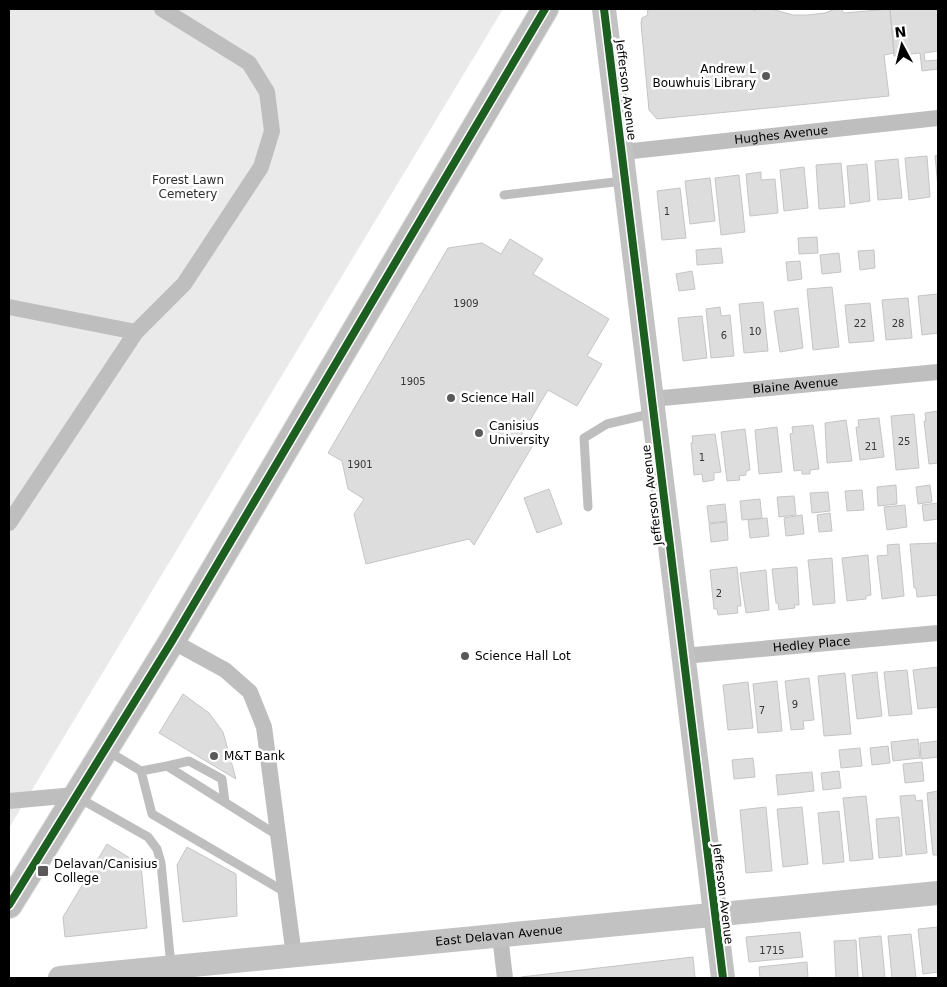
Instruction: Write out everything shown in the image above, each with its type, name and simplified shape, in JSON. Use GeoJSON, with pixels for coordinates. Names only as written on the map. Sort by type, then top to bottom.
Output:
{"type":"FeatureCollection","features":[{"type":"Feature","properties":{"kind":"main road"},"geometry":{"type":"LineString","coordinates":[[9,905],[74,795],[106,750],[172,641],[545,9]]}},
{"type":"Feature","properties":{"kind":"street"},"geometry":{"type":"LineString","coordinates":[[9,523],[136,332],[184,284],[261,167],[272,131],[267,92],[249,63],[162,9]]}},
{"type":"Feature","properties":{"kind":"street","name":"Jefferson Avenue"},"geometry":{"type":"LineString","coordinates":[[604,9],[723,978]]}},
{"type":"Feature","properties":{"kind":"street","name":"Hughes Avenue"},"geometry":{"type":"LineString","coordinates":[[622,152],[938,118]]}},
{"type":"Feature","properties":{"kind":"street"},"geometry":{"type":"LineString","coordinates":[[9,307],[136,332]]}},
{"type":"Feature","properties":{"kind":"street","name":"Blaine Avenue"},"geometry":{"type":"LineString","coordinates":[[653,406],[938,372]]}},
{"type":"Feature","properties":{"kind":"street","name":"Hedley Place"},"geometry":{"type":"LineString","coordinates":[[683,656],[938,633]]}},
{"type":"Feature","properties":{"kind":"street"},"geometry":{"type":"LineString","coordinates":[[172,641],[225,670],[250,692],[264,726],[294,956]]}},
{"type":"Feature","properties":{"kind":"street"},"geometry":{"type":"LineString","coordinates":[[9,801],[74,795]]}},
{"type":"Feature","properties":{"kind":"street","name":"East Delavan Avenue"},"geometry":{"type":"LineString","coordinates":[[60,978],[172,968],[209,968],[294,956],[938,893]]}},
{"type":"Feature","properties":{"kind":"street"},"geometry":{"type":"LineString","coordinates":[[500,936],[505,978]]}},
{"type":"Feature","properties":{"kind":"lane"},"geometry":{"type":"LineString","coordinates":[[504,195],[626,181]]}},
{"type":"Feature","properties":{"kind":"lane"},"geometry":{"type":"LineString","coordinates":[[588,507],[584,438],[607,424],[653,406]]}},
{"type":"Feature","properties":{"kind":"lane"},"geometry":{"type":"LineString","coordinates":[[106,750],[141,770],[189,761],[222,779],[225,802]]}},
{"type":"Feature","properties":{"kind":"lane"},"geometry":{"type":"LineString","coordinates":[[167,766],[277,835]]}},
{"type":"Feature","properties":{"kind":"lane"},"geometry":{"type":"LineString","coordinates":[[141,770],[152,814],[285,892]]}},
{"type":"Feature","properties":{"kind":"lane"},"geometry":{"type":"LineString","coordinates":[[74,795],[148,837],[157,849],[161,864],[172,968]]}},
{"type":"Feature","properties":{"kind":"green space","name":"Forest Lawn Cemetery"},"geometry":{"type":"Polygon","coordinates":[[[9,9],[503,9],[9,828],[9,9]]]}},
{"type":"Feature","properties":{"kind":"building","name":"Andrew L Bouwhuis Library"},"geometry":{"type":"Polygon","coordinates":[[[647,9],[752,9],[755,11],[756,9],[771,9],[793,15],[808,15],[825,13],[835,9],[841,9],[844,13],[890,9],[894,53],[884,55],[889,96],[657,119],[649,110],[641,23],[642,18],[648,15],[647,9]]]}},
{"type":"Feature","properties":{"kind":"building"},"geometry":{"type":"Polygon","coordinates":[[[890,9],[938,9],[938,51],[924,53],[925,61],[938,60],[938,69],[922,71],[920,53],[894,56],[890,9]]]}},
{"type":"Feature","properties":{"kind":"building"},"geometry":{"type":"Polygon","coordinates":[[[938,155],[938,187],[935,156],[938,155]]]}},
{"type":"Feature","properties":{"kind":"building"},"geometry":{"type":"Polygon","coordinates":[[[927,156],[930,197],[909,200],[905,158],[927,156]]]}},
{"type":"Feature","properties":{"kind":"building"},"geometry":{"type":"Polygon","coordinates":[[[898,159],[902,198],[878,200],[875,161],[898,159]]]}},
{"type":"Feature","properties":{"kind":"building"},"geometry":{"type":"Polygon","coordinates":[[[841,163],[845,207],[819,209],[816,165],[841,163]]]}},
{"type":"Feature","properties":{"kind":"building"},"geometry":{"type":"Polygon","coordinates":[[[867,164],[870,201],[850,204],[847,166],[867,164]]]}},
{"type":"Feature","properties":{"kind":"building"},"geometry":{"type":"Polygon","coordinates":[[[804,167],[808,208],[784,211],[780,170],[804,167]]]}},
{"type":"Feature","properties":{"kind":"building"},"geometry":{"type":"Polygon","coordinates":[[[761,172],[761,180],[775,179],[778,213],[750,216],[746,174],[761,172]]]}},
{"type":"Feature","properties":{"kind":"building"},"geometry":{"type":"Polygon","coordinates":[[[739,175],[745,232],[721,235],[715,178],[739,175]]]}},
{"type":"Feature","properties":{"kind":"building"},"geometry":{"type":"Polygon","coordinates":[[[710,178],[715,221],[690,224],[685,181],[710,178]]]}},
{"type":"Feature","properties":{"kind":"building"},"geometry":{"type":"Polygon","coordinates":[[[680,188],[686,238],[662,240],[657,191],[680,188]]]}},
{"type":"Feature","properties":{"kind":"building"},"geometry":{"type":"Polygon","coordinates":[[[817,237],[818,253],[799,254],[798,238],[817,237]]]}},
{"type":"Feature","properties":{"kind":"building","name":"Science Hall"},"geometry":{"type":"Polygon","coordinates":[[[510,239],[543,259],[533,274],[609,319],[587,356],[602,364],[577,406],[548,390],[520,437],[533,445],[474,545],[469,539],[366,564],[354,514],[364,499],[348,489],[342,461],[328,453],[448,248],[482,243],[501,254],[510,239]]]}},
{"type":"Feature","properties":{"kind":"building"},"geometry":{"type":"Polygon","coordinates":[[[721,248],[723,263],[697,265],[696,250],[721,248]]]}},
{"type":"Feature","properties":{"kind":"building"},"geometry":{"type":"Polygon","coordinates":[[[874,250],[875,268],[860,270],[858,251],[874,250]]]}},
{"type":"Feature","properties":{"kind":"building"},"geometry":{"type":"Polygon","coordinates":[[[839,253],[841,272],[822,274],[820,255],[839,253]]]}},
{"type":"Feature","properties":{"kind":"building"},"geometry":{"type":"Polygon","coordinates":[[[800,261],[802,279],[788,281],[786,262],[800,261]]]}},
{"type":"Feature","properties":{"kind":"building"},"geometry":{"type":"Polygon","coordinates":[[[692,271],[695,289],[679,291],[676,274],[692,271]]]}},
{"type":"Feature","properties":{"kind":"building"},"geometry":{"type":"Polygon","coordinates":[[[832,287],[839,347],[813,350],[807,289],[832,287]]]}},
{"type":"Feature","properties":{"kind":"building"},"geometry":{"type":"Polygon","coordinates":[[[938,294],[938,333],[922,335],[918,296],[938,294]]]}},
{"type":"Feature","properties":{"kind":"building"},"geometry":{"type":"Polygon","coordinates":[[[908,298],[912,338],[886,340],[882,300],[908,298]]]}},
{"type":"Feature","properties":{"kind":"building"},"geometry":{"type":"Polygon","coordinates":[[[763,302],[768,351],[744,353],[739,304],[763,302]]]}},
{"type":"Feature","properties":{"kind":"building"},"geometry":{"type":"Polygon","coordinates":[[[870,303],[874,341],[849,343],[845,305],[870,303]]]}},
{"type":"Feature","properties":{"kind":"building"},"geometry":{"type":"Polygon","coordinates":[[[720,307],[721,316],[730,315],[734,356],[711,358],[706,309],[720,307]]]}},
{"type":"Feature","properties":{"kind":"building"},"geometry":{"type":"Polygon","coordinates":[[[798,308],[803,348],[780,352],[774,311],[798,308]]]}},
{"type":"Feature","properties":{"kind":"building"},"geometry":{"type":"Polygon","coordinates":[[[702,316],[707,358],[683,361],[678,318],[702,316]]]}},
{"type":"Feature","properties":{"kind":"building"},"geometry":{"type":"Polygon","coordinates":[[[938,411],[938,463],[929,464],[924,421],[926,421],[925,413],[938,411]]]}},
{"type":"Feature","properties":{"kind":"building"},"geometry":{"type":"Polygon","coordinates":[[[914,414],[919,468],[896,470],[891,416],[914,414]]]}},
{"type":"Feature","properties":{"kind":"building"},"geometry":{"type":"Polygon","coordinates":[[[879,418],[884,457],[860,460],[856,427],[859,427],[858,420],[879,418]]]}},
{"type":"Feature","properties":{"kind":"building"},"geometry":{"type":"Polygon","coordinates":[[[846,420],[852,461],[827,463],[825,423],[846,420]]]}},
{"type":"Feature","properties":{"kind":"building"},"geometry":{"type":"Polygon","coordinates":[[[813,425],[819,469],[810,470],[810,474],[802,474],[802,470],[794,471],[790,434],[793,433],[792,427],[813,425]]]}},
{"type":"Feature","properties":{"kind":"building"},"geometry":{"type":"Polygon","coordinates":[[[777,427],[782,472],[759,474],[755,430],[777,427]]]}},
{"type":"Feature","properties":{"kind":"building"},"geometry":{"type":"Polygon","coordinates":[[[745,429],[750,470],[746,471],[746,475],[739,476],[740,480],[727,481],[721,432],[745,429]]]}},
{"type":"Feature","properties":{"kind":"building"},"geometry":{"type":"Polygon","coordinates":[[[715,434],[721,472],[714,473],[714,480],[703,482],[702,474],[694,475],[692,436],[715,434]]]}},
{"type":"Feature","properties":{"kind":"building"},"geometry":{"type":"Polygon","coordinates":[[[896,485],[897,504],[878,506],[877,487],[896,485]]]}},
{"type":"Feature","properties":{"kind":"building"},"geometry":{"type":"Polygon","coordinates":[[[930,485],[932,502],[918,504],[916,487],[930,485]]]}},
{"type":"Feature","properties":{"kind":"building"},"geometry":{"type":"Polygon","coordinates":[[[549,489],[562,524],[537,533],[524,498],[549,489]]]}},
{"type":"Feature","properties":{"kind":"building"},"geometry":{"type":"Polygon","coordinates":[[[862,490],[864,510],[847,511],[845,491],[862,490]]]}},
{"type":"Feature","properties":{"kind":"building"},"geometry":{"type":"Polygon","coordinates":[[[828,492],[830,511],[812,513],[810,493],[828,492]]]}},
{"type":"Feature","properties":{"kind":"building"},"geometry":{"type":"Polygon","coordinates":[[[794,496],[796,515],[779,517],[777,497],[794,496]]]}},
{"type":"Feature","properties":{"kind":"building"},"geometry":{"type":"Polygon","coordinates":[[[760,499],[762,518],[742,520],[740,501],[760,499]]]}},
{"type":"Feature","properties":{"kind":"building"},"geometry":{"type":"Polygon","coordinates":[[[938,503],[938,519],[924,521],[922,505],[938,503]]]}},
{"type":"Feature","properties":{"kind":"building"},"geometry":{"type":"Polygon","coordinates":[[[725,504],[727,521],[709,523],[707,506],[725,504]]]}},
{"type":"Feature","properties":{"kind":"building"},"geometry":{"type":"Polygon","coordinates":[[[905,505],[907,527],[887,530],[884,507],[905,505]]]}},
{"type":"Feature","properties":{"kind":"building"},"geometry":{"type":"Polygon","coordinates":[[[830,513],[832,531],[819,532],[817,515],[830,513]]]}},
{"type":"Feature","properties":{"kind":"building"},"geometry":{"type":"Polygon","coordinates":[[[802,515],[804,534],[786,536],[784,518],[802,515]]]}},
{"type":"Feature","properties":{"kind":"building"},"geometry":{"type":"Polygon","coordinates":[[[767,518],[769,536],[750,538],[748,520],[767,518]]]}},
{"type":"Feature","properties":{"kind":"building"},"geometry":{"type":"Polygon","coordinates":[[[727,522],[728,540],[711,542],[709,524],[727,522]]]}},
{"type":"Feature","properties":{"kind":"building"},"geometry":{"type":"Polygon","coordinates":[[[937,543],[938,595],[917,597],[916,588],[914,588],[910,544],[937,543]]]}},
{"type":"Feature","properties":{"kind":"building"},"geometry":{"type":"Polygon","coordinates":[[[899,544],[904,596],[882,599],[877,556],[888,555],[887,545],[899,544]]]}},
{"type":"Feature","properties":{"kind":"building"},"geometry":{"type":"Polygon","coordinates":[[[868,555],[871,595],[866,596],[866,599],[847,601],[842,558],[868,555]]]}},
{"type":"Feature","properties":{"kind":"building"},"geometry":{"type":"Polygon","coordinates":[[[832,558],[835,603],[813,605],[808,560],[832,558]]]}},
{"type":"Feature","properties":{"kind":"building"},"geometry":{"type":"Polygon","coordinates":[[[737,567],[741,606],[737,606],[738,613],[718,615],[717,609],[714,609],[710,570],[737,567]]]}},
{"type":"Feature","properties":{"kind":"building"},"geometry":{"type":"Polygon","coordinates":[[[797,567],[799,605],[794,605],[795,608],[779,610],[778,603],[776,603],[772,569],[797,567]]]}},
{"type":"Feature","properties":{"kind":"building"},"geometry":{"type":"Polygon","coordinates":[[[766,570],[769,610],[746,613],[740,573],[766,570]]]}},
{"type":"Feature","properties":{"kind":"building"},"geometry":{"type":"Polygon","coordinates":[[[938,667],[938,707],[918,709],[913,670],[938,667]]]}},
{"type":"Feature","properties":{"kind":"building"},"geometry":{"type":"Polygon","coordinates":[[[907,670],[912,714],[889,716],[884,672],[907,670]]]}},
{"type":"Feature","properties":{"kind":"building"},"geometry":{"type":"Polygon","coordinates":[[[877,672],[882,716],[857,719],[852,675],[877,672]]]}},
{"type":"Feature","properties":{"kind":"building"},"geometry":{"type":"Polygon","coordinates":[[[845,673],[851,734],[824,736],[818,676],[845,673]]]}},
{"type":"Feature","properties":{"kind":"building"},"geometry":{"type":"Polygon","coordinates":[[[809,678],[814,720],[803,721],[804,729],[791,730],[785,681],[809,678]]]}},
{"type":"Feature","properties":{"kind":"building"},"geometry":{"type":"Polygon","coordinates":[[[777,681],[782,731],[758,733],[753,684],[777,681]]]}},
{"type":"Feature","properties":{"kind":"building"},"geometry":{"type":"Polygon","coordinates":[[[748,682],[753,728],[728,730],[723,685],[748,682]]]}},
{"type":"Feature","properties":{"kind":"building","name":"M&T Bank"},"geometry":{"type":"Polygon","coordinates":[[[183,694],[209,713],[223,732],[236,779],[159,733],[183,694]]]}},
{"type":"Feature","properties":{"kind":"building"},"geometry":{"type":"Polygon","coordinates":[[[918,739],[920,758],[893,761],[891,742],[918,739]]]}},
{"type":"Feature","properties":{"kind":"building"},"geometry":{"type":"Polygon","coordinates":[[[938,741],[938,757],[921,759],[920,743],[938,741]]]}},
{"type":"Feature","properties":{"kind":"building"},"geometry":{"type":"Polygon","coordinates":[[[888,746],[890,763],[872,765],[870,748],[888,746]]]}},
{"type":"Feature","properties":{"kind":"building"},"geometry":{"type":"Polygon","coordinates":[[[860,748],[862,766],[841,768],[839,750],[860,748]]]}},
{"type":"Feature","properties":{"kind":"building"},"geometry":{"type":"Polygon","coordinates":[[[753,758],[755,777],[734,779],[732,760],[753,758]]]}},
{"type":"Feature","properties":{"kind":"building"},"geometry":{"type":"Polygon","coordinates":[[[922,762],[924,781],[905,783],[903,764],[922,762]]]}},
{"type":"Feature","properties":{"kind":"building"},"geometry":{"type":"Polygon","coordinates":[[[839,771],[841,788],[823,790],[821,773],[839,771]]]}},
{"type":"Feature","properties":{"kind":"building"},"geometry":{"type":"Polygon","coordinates":[[[812,772],[814,791],[778,795],[776,775],[812,772]]]}},
{"type":"Feature","properties":{"kind":"building"},"geometry":{"type":"Polygon","coordinates":[[[938,791],[938,855],[933,855],[927,793],[938,791]]]}},
{"type":"Feature","properties":{"kind":"building"},"geometry":{"type":"Polygon","coordinates":[[[915,795],[916,801],[922,800],[927,853],[906,855],[900,796],[915,795]]]}},
{"type":"Feature","properties":{"kind":"building"},"geometry":{"type":"Polygon","coordinates":[[[866,796],[873,859],[850,861],[843,798],[866,796]]]}},
{"type":"Feature","properties":{"kind":"building"},"geometry":{"type":"Polygon","coordinates":[[[766,807],[772,871],[746,873],[740,810],[766,807]]]}},
{"type":"Feature","properties":{"kind":"building"},"geometry":{"type":"Polygon","coordinates":[[[802,807],[808,864],[783,867],[777,809],[802,807]]]}},
{"type":"Feature","properties":{"kind":"building"},"geometry":{"type":"Polygon","coordinates":[[[839,811],[844,862],[823,864],[818,813],[839,811]]]}},
{"type":"Feature","properties":{"kind":"building"},"geometry":{"type":"Polygon","coordinates":[[[899,817],[902,856],[879,858],[876,819],[899,817]]]}},
{"type":"Feature","properties":{"kind":"building"},"geometry":{"type":"Polygon","coordinates":[[[107,844],[141,865],[147,928],[65,937],[63,917],[107,844]]]}},
{"type":"Feature","properties":{"kind":"building"},"geometry":{"type":"Polygon","coordinates":[[[187,847],[236,874],[237,916],[183,922],[177,865],[187,847]]]}},
{"type":"Feature","properties":{"kind":"building"},"geometry":{"type":"Polygon","coordinates":[[[938,927],[938,972],[923,974],[918,929],[938,927]]]}},
{"type":"Feature","properties":{"kind":"building"},"geometry":{"type":"Polygon","coordinates":[[[800,932],[803,957],[749,962],[746,937],[800,932]]]}},
{"type":"Feature","properties":{"kind":"building"},"geometry":{"type":"Polygon","coordinates":[[[911,934],[916,978],[892,978],[888,936],[911,934]]]}},
{"type":"Feature","properties":{"kind":"building"},"geometry":{"type":"Polygon","coordinates":[[[881,936],[885,978],[863,978],[859,938],[881,936]]]}},
{"type":"Feature","properties":{"kind":"building"},"geometry":{"type":"Polygon","coordinates":[[[856,940],[858,978],[836,978],[834,941],[856,940]]]}},
{"type":"Feature","properties":{"kind":"building"},"geometry":{"type":"Polygon","coordinates":[[[693,957],[695,978],[521,978],[521,977],[693,957]]]}},
{"type":"Feature","properties":{"kind":"building"},"geometry":{"type":"Polygon","coordinates":[[[807,962],[808,978],[760,978],[759,967],[807,962]]]}},
{"type":"Feature","properties":{"kind":"cycle path"},"geometry":{"type":"LineString","coordinates":[[9,905],[172,641],[545,9]]}},
{"type":"Feature","properties":{"kind":"cycle path"},"geometry":{"type":"LineString","coordinates":[[604,9],[723,978]]}},
{"type":"Feature","properties":{"kind":"place","name":"Andrew L Bouwhuis Library"},"geometry":{"type":"Point","coordinates":[766,76]}},
{"type":"Feature","properties":{"kind":"place","name":"Science Hall"},"geometry":{"type":"Point","coordinates":[451,398]}},
{"type":"Feature","properties":{"kind":"place","name":"Canisius University"},"geometry":{"type":"Point","coordinates":[479,433]}},
{"type":"Feature","properties":{"kind":"place","name":"Science Hall Lot"},"geometry":{"type":"Point","coordinates":[465,656]}},
{"type":"Feature","properties":{"kind":"place","name":"M&T Bank"},"geometry":{"type":"Point","coordinates":[214,756]}},
{"type":"Feature","properties":{"kind":"place","name":"Delavan/Canisius College"},"geometry":{"type":"Point","coordinates":[43,871]}}]}
